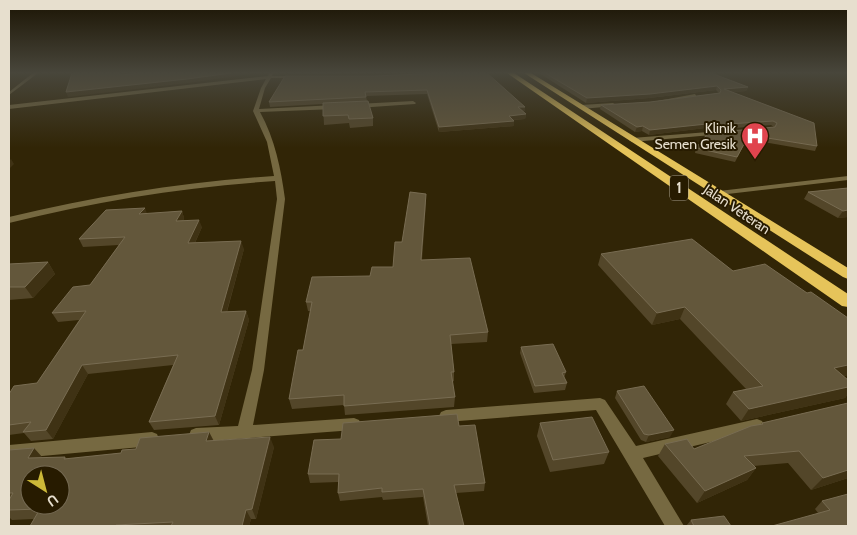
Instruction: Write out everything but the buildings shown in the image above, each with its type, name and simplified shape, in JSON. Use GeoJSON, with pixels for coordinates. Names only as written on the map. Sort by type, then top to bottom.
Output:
{"type":"FeatureCollection","features":[{"type":"Feature","properties":{"kind":"highway","name":"Jalan Veteran"},"geometry":{"type":"LineString","coordinates":[[547,98],[848,302]]}},
{"type":"Feature","properties":{"kind":"highway","name":"Jalan Veteran"},"geometry":{"type":"LineString","coordinates":[[568,98],[848,274]]}},
{"type":"Feature","properties":{"kind":"street"},"geometry":{"type":"LineString","coordinates":[[9,107],[83,98]]}},
{"type":"Feature","properties":{"kind":"street"},"geometry":{"type":"LineString","coordinates":[[244,430],[258,370],[268,308],[281,199],[279,178],[264,125],[256,111],[259,98]]}},
{"type":"Feature","properties":{"kind":"street"},"geometry":{"type":"LineString","coordinates":[[649,102],[683,98]]}},
{"type":"Feature","properties":{"kind":"street"},"geometry":{"type":"LineString","coordinates":[[354,106],[413,103]]}},
{"type":"Feature","properties":{"kind":"street"},"geometry":{"type":"LineString","coordinates":[[581,106],[620,104]]}},
{"type":"Feature","properties":{"kind":"street"},"geometry":{"type":"LineString","coordinates":[[256,111],[344,106]]}},
{"type":"Feature","properties":{"kind":"street"},"geometry":{"type":"LineString","coordinates":[[632,140],[724,133]]}},
{"type":"Feature","properties":{"kind":"street"},"geometry":{"type":"LineString","coordinates":[[9,220],[60,207],[169,188],[226,181],[279,178]]}},
{"type":"Feature","properties":{"kind":"street"},"geometry":{"type":"LineString","coordinates":[[719,193],[848,178]]}},
{"type":"Feature","properties":{"kind":"street"},"geometry":{"type":"LineString","coordinates":[[436,417],[600,404],[675,526]]}},
{"type":"Feature","properties":{"kind":"street"},"geometry":{"type":"LineString","coordinates":[[632,454],[775,421]]}},
{"type":"Feature","properties":{"kind":"street"},"geometry":{"type":"LineString","coordinates":[[185,436],[244,430],[369,423]]}},
{"type":"Feature","properties":{"kind":"street"},"geometry":{"type":"LineString","coordinates":[[9,452],[166,438]]}},
{"type":"Feature","properties":{"kind":"place","name":"Klinik Semen Gresik"},"geometry":{"type":"Point","coordinates":[755,160]}}]}
